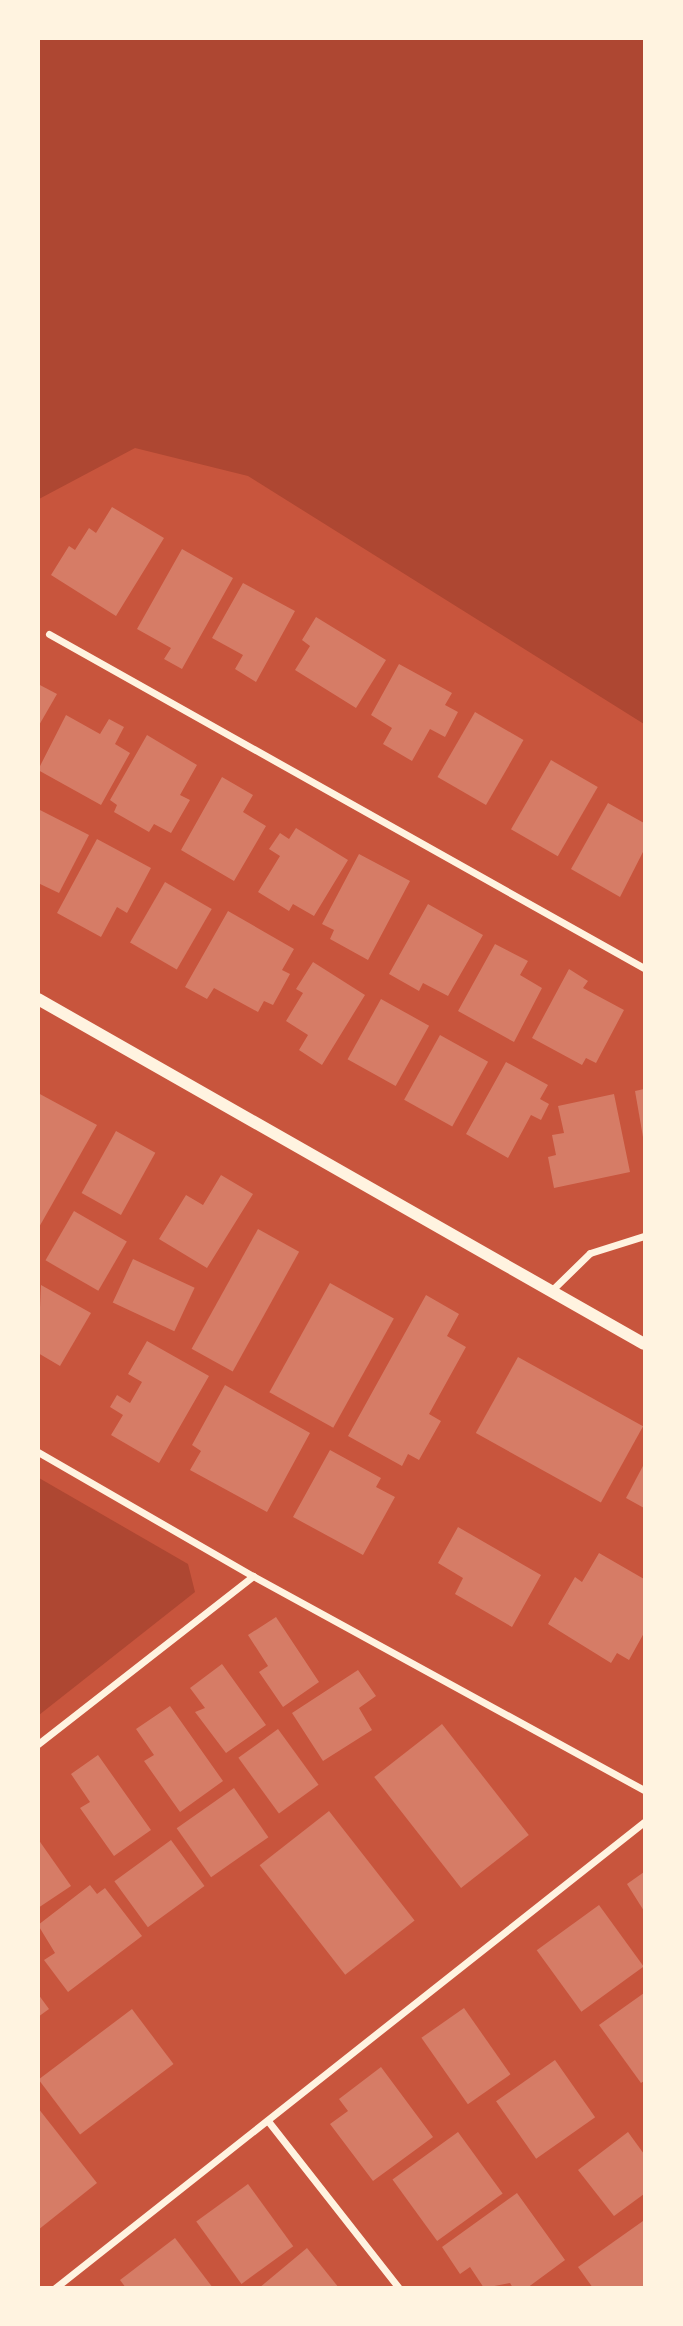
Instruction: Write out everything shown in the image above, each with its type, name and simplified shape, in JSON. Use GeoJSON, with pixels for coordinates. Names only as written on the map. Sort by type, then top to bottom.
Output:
{"type":"FeatureCollection","features":[{"type":"Feature","properties":{"kind":"street"},"geometry":{"type":"LineString","coordinates":[[49,634],[645,968]]}},
{"type":"Feature","properties":{"kind":"street"},"geometry":{"type":"LineString","coordinates":[[38,999],[645,1344]]}},
{"type":"Feature","properties":{"kind":"street"},"geometry":{"type":"LineString","coordinates":[[551,1291],[590,1253],[645,1236]]}},
{"type":"Feature","properties":{"kind":"street"},"geometry":{"type":"LineString","coordinates":[[38,1452],[253,1576],[645,1790]]}},
{"type":"Feature","properties":{"kind":"street"},"geometry":{"type":"LineString","coordinates":[[38,1744],[253,1576]]}},
{"type":"Feature","properties":{"kind":"street"},"geometry":{"type":"LineString","coordinates":[[55,2287],[645,1822]]}},
{"type":"Feature","properties":{"kind":"street"},"geometry":{"type":"LineString","coordinates":[[268,2121],[399,2287]]}},
{"type":"Feature","properties":{"kind":"shaded area"},"geometry":{"type":"Polygon","coordinates":[[[39,38],[644,39],[644,724],[248,476],[135,448],[39,499],[39,38]]]}},
{"type":"Feature","properties":{"kind":"shaded area"},"geometry":{"type":"Polygon","coordinates":[[[39,1478],[188,1564],[195,1592],[39,1715],[39,1478]]]}},
{"type":"Feature","properties":{"kind":"building"},"geometry":{"type":"Polygon","coordinates":[[[112,507],[164,538],[116,616],[51,575],[69,546],[75,550],[89,528],[96,533],[112,507]]]}},
{"type":"Feature","properties":{"kind":"building"},"geometry":{"type":"Polygon","coordinates":[[[182,549],[233,578],[182,669],[164,659],[171,648],[137,629],[182,549]]]}},
{"type":"Feature","properties":{"kind":"building"},"geometry":{"type":"Polygon","coordinates":[[[243,583],[295,611],[256,682],[235,669],[243,655],[212,638],[243,583]]]}},
{"type":"Feature","properties":{"kind":"building"},"geometry":{"type":"Polygon","coordinates":[[[316,617],[386,660],[356,708],[295,670],[310,646],[302,640],[316,617]]]}},
{"type":"Feature","properties":{"kind":"building"},"geometry":{"type":"Polygon","coordinates":[[[399,664],[452,693],[445,705],[458,712],[445,737],[430,729],[412,761],[383,744],[392,728],[371,715],[399,664]]]}},
{"type":"Feature","properties":{"kind":"building"},"geometry":{"type":"Polygon","coordinates":[[[38,684],[57,694],[38,727],[38,684]]]}},
{"type":"Feature","properties":{"kind":"building"},"geometry":{"type":"Polygon","coordinates":[[[475,712],[523,740],[486,805],[438,777],[475,712]]]}},
{"type":"Feature","properties":{"kind":"building"},"geometry":{"type":"Polygon","coordinates":[[[66,715],[100,734],[109,719],[124,727],[115,744],[130,753],[101,805],[38,770],[66,715]]]}},
{"type":"Feature","properties":{"kind":"building"},"geometry":{"type":"Polygon","coordinates":[[[147,735],[197,765],[180,795],[190,800],[171,833],[154,824],[149,832],[114,812],[117,805],[110,800],[147,735]]]}},
{"type":"Feature","properties":{"kind":"building"},"geometry":{"type":"Polygon","coordinates":[[[551,760],[598,787],[558,856],[511,829],[551,760]]]}},
{"type":"Feature","properties":{"kind":"building"},"geometry":{"type":"Polygon","coordinates":[[[222,777],[253,795],[243,812],[266,826],[234,881],[181,850],[222,777]]]}},
{"type":"Feature","properties":{"kind":"building"},"geometry":{"type":"Polygon","coordinates":[[[608,803],[644,823],[644,850],[620,897],[571,869],[608,803]]]}},
{"type":"Feature","properties":{"kind":"building"},"geometry":{"type":"Polygon","coordinates":[[[38,809],[89,835],[59,893],[38,883],[38,809]]]}},
{"type":"Feature","properties":{"kind":"building"},"geometry":{"type":"Polygon","coordinates":[[[296,828],[348,860],[314,916],[293,904],[289,911],[258,892],[280,856],[269,849],[280,833],[289,839],[296,828]]]}},
{"type":"Feature","properties":{"kind":"building"},"geometry":{"type":"Polygon","coordinates":[[[97,839],[151,868],[127,913],[117,907],[101,937],[57,913],[97,839]]]}},
{"type":"Feature","properties":{"kind":"building"},"geometry":{"type":"Polygon","coordinates":[[[359,854],[410,881],[368,960],[330,939],[334,930],[322,924],[359,854]]]}},
{"type":"Feature","properties":{"kind":"building"},"geometry":{"type":"Polygon","coordinates":[[[165,882],[212,909],[177,970],[130,943],[165,882]]]}},
{"type":"Feature","properties":{"kind":"building"},"geometry":{"type":"Polygon","coordinates":[[[428,904],[483,935],[448,996],[423,983],[419,991],[389,974],[428,904]]]}},
{"type":"Feature","properties":{"kind":"building"},"geometry":{"type":"Polygon","coordinates":[[[228,911],[294,949],[282,970],[290,974],[273,1005],[264,1001],[258,1012],[214,988],[207,999],[185,987],[228,911]]]}},
{"type":"Feature","properties":{"kind":"building"},"geometry":{"type":"Polygon","coordinates":[[[495,944],[528,961],[520,975],[542,988],[514,1042],[458,1011],[495,944]]]}},
{"type":"Feature","properties":{"kind":"building"},"geometry":{"type":"Polygon","coordinates":[[[313,962],[365,995],[322,1065],[299,1050],[308,1035],[286,1021],[303,993],[296,989],[313,962]]]}},
{"type":"Feature","properties":{"kind":"building"},"geometry":{"type":"Polygon","coordinates":[[[569,969],[588,981],[583,988],[624,1010],[596,1063],[586,1058],[582,1065],[532,1038],[569,969]]]}},
{"type":"Feature","properties":{"kind":"building"},"geometry":{"type":"Polygon","coordinates":[[[381,999],[429,1026],[396,1086],[348,1059],[381,999]]]}},
{"type":"Feature","properties":{"kind":"building"},"geometry":{"type":"Polygon","coordinates":[[[440,1035],[488,1062],[452,1126],[404,1100],[440,1035]]]}},
{"type":"Feature","properties":{"kind":"building"},"geometry":{"type":"Polygon","coordinates":[[[506,1062],[548,1085],[540,1099],[549,1104],[541,1120],[531,1115],[508,1158],[466,1134],[506,1062]]]}},
{"type":"Feature","properties":{"kind":"building"},"geometry":{"type":"Polygon","coordinates":[[[644,1089],[644,1137],[643,1137],[635,1091],[644,1089]]]}},
{"type":"Feature","properties":{"kind":"building"},"geometry":{"type":"Polygon","coordinates":[[[38,1093],[97,1125],[38,1229],[38,1093]]]}},
{"type":"Feature","properties":{"kind":"building"},"geometry":{"type":"Polygon","coordinates":[[[614,1094],[630,1172],[554,1188],[548,1157],[556,1155],[552,1135],[564,1133],[558,1106],[614,1094]]]}},
{"type":"Feature","properties":{"kind":"building"},"geometry":{"type":"Polygon","coordinates":[[[116,1131],[155,1153],[121,1215],[82,1193],[116,1131]]]}},
{"type":"Feature","properties":{"kind":"building"},"geometry":{"type":"Polygon","coordinates":[[[221,1175],[253,1194],[207,1268],[159,1239],[186,1195],[203,1205],[221,1175]]]}},
{"type":"Feature","properties":{"kind":"building"},"geometry":{"type":"Polygon","coordinates":[[[74,1211],[127,1242],[98,1291],[46,1260],[74,1211]]]}},
{"type":"Feature","properties":{"kind":"building"},"geometry":{"type":"Polygon","coordinates":[[[258,1229],[299,1252],[233,1372],[192,1349],[258,1229]]]}},
{"type":"Feature","properties":{"kind":"building"},"geometry":{"type":"Polygon","coordinates":[[[133,1259],[195,1288],[174,1331],[113,1303],[133,1259]]]}},
{"type":"Feature","properties":{"kind":"building"},"geometry":{"type":"Polygon","coordinates":[[[330,1283],[394,1318],[333,1428],[269,1392],[330,1283]]]}},
{"type":"Feature","properties":{"kind":"building"},"geometry":{"type":"Polygon","coordinates":[[[41,1285],[91,1313],[60,1366],[38,1353],[41,1285]]]}},
{"type":"Feature","properties":{"kind":"building"},"geometry":{"type":"Polygon","coordinates":[[[426,1295],[459,1314],[447,1336],[466,1347],[429,1414],[441,1421],[419,1460],[408,1454],[402,1466],[348,1436],[426,1295]]]}},
{"type":"Feature","properties":{"kind":"building"},"geometry":{"type":"Polygon","coordinates":[[[147,1341],[209,1376],[159,1463],[111,1435],[123,1415],[110,1407],[117,1395],[130,1403],[142,1382],[128,1374],[147,1341]]]}},
{"type":"Feature","properties":{"kind":"building"},"geometry":{"type":"Polygon","coordinates":[[[518,1357],[643,1426],[601,1502],[476,1433],[518,1357]]]}},
{"type":"Feature","properties":{"kind":"building"},"geometry":{"type":"Polygon","coordinates":[[[225,1385],[310,1433],[267,1512],[190,1470],[201,1451],[192,1445],[225,1385]]]}},
{"type":"Feature","properties":{"kind":"building"},"geometry":{"type":"Polygon","coordinates":[[[330,1450],[381,1478],[376,1487],[395,1497],[363,1555],[293,1517],[330,1450]]]}},
{"type":"Feature","properties":{"kind":"building"},"geometry":{"type":"Polygon","coordinates":[[[644,1464],[644,1508],[626,1498],[644,1464]]]}},
{"type":"Feature","properties":{"kind":"building"},"geometry":{"type":"Polygon","coordinates":[[[458,1527],[541,1575],[512,1627],[455,1594],[463,1578],[438,1563],[458,1527]]]}},
{"type":"Feature","properties":{"kind":"building"},"geometry":{"type":"Polygon","coordinates":[[[599,1553],[644,1579],[644,1633],[629,1660],[617,1653],[611,1663],[548,1624],[575,1577],[582,1582],[599,1553]]]}},
{"type":"Feature","properties":{"kind":"building"},"geometry":{"type":"Polygon","coordinates":[[[276,1617],[319,1682],[283,1707],[259,1672],[268,1666],[248,1635],[276,1617]]]}},
{"type":"Feature","properties":{"kind":"building"},"geometry":{"type":"Polygon","coordinates":[[[222,1664],[266,1725],[226,1753],[195,1712],[205,1708],[190,1688],[222,1664]]]}},
{"type":"Feature","properties":{"kind":"building"},"geometry":{"type":"Polygon","coordinates":[[[358,1670],[376,1696],[359,1708],[372,1730],[323,1761],[292,1713],[358,1670]]]}},
{"type":"Feature","properties":{"kind":"building"},"geometry":{"type":"Polygon","coordinates":[[[170,1706],[223,1781],[180,1812],[144,1761],[154,1755],[136,1729],[170,1706]]]}},
{"type":"Feature","properties":{"kind":"building"},"geometry":{"type":"Polygon","coordinates":[[[442,1724],[529,1835],[461,1888],[374,1777],[442,1724]]]}},
{"type":"Feature","properties":{"kind":"building"},"geometry":{"type":"Polygon","coordinates":[[[278,1729],[319,1785],[279,1814],[238,1758],[278,1729]]]}},
{"type":"Feature","properties":{"kind":"building"},"geometry":{"type":"Polygon","coordinates":[[[98,1755],[151,1830],[114,1856],[80,1808],[90,1802],[71,1774],[98,1755]]]}},
{"type":"Feature","properties":{"kind":"building"},"geometry":{"type":"Polygon","coordinates":[[[234,1788],[268,1837],[211,1877],[177,1828],[234,1788]]]}},
{"type":"Feature","properties":{"kind":"building"},"geometry":{"type":"Polygon","coordinates":[[[329,1811],[415,1921],[345,1975],[260,1865],[329,1811]]]}},
{"type":"Feature","properties":{"kind":"building"},"geometry":{"type":"Polygon","coordinates":[[[38,1839],[71,1886],[38,1908],[38,1839]]]}},
{"type":"Feature","properties":{"kind":"building"},"geometry":{"type":"Polygon","coordinates":[[[171,1840],[205,1886],[148,1927],[114,1881],[171,1840]]]}},
{"type":"Feature","properties":{"kind":"building"},"geometry":{"type":"Polygon","coordinates":[[[644,1872],[644,1911],[627,1884],[644,1872]]]}},
{"type":"Feature","properties":{"kind":"building"},"geometry":{"type":"Polygon","coordinates":[[[90,1885],[97,1894],[105,1888],[142,1936],[68,1992],[44,1960],[55,1953],[38,1925],[90,1885]]]}},
{"type":"Feature","properties":{"kind":"building"},"geometry":{"type":"Polygon","coordinates":[[[599,1905],[644,1966],[581,2012],[537,1950],[599,1905]]]}},
{"type":"Feature","properties":{"kind":"building"},"geometry":{"type":"Polygon","coordinates":[[[644,1993],[644,2081],[641,2083],[599,2025],[644,1993]]]}},
{"type":"Feature","properties":{"kind":"building"},"geometry":{"type":"Polygon","coordinates":[[[38,1994],[49,2009],[38,2017],[38,1994]]]}},
{"type":"Feature","properties":{"kind":"building"},"geometry":{"type":"Polygon","coordinates":[[[464,2008],[510,2074],[468,2104],[421,2038],[464,2008]]]}},
{"type":"Feature","properties":{"kind":"building"},"geometry":{"type":"Polygon","coordinates":[[[132,2009],[174,2064],[80,2135],[39,2079],[132,2009]]]}},
{"type":"Feature","properties":{"kind":"building"},"geometry":{"type":"Polygon","coordinates":[[[555,2060],[595,2117],[536,2159],[496,2101],[555,2060]]]}},
{"type":"Feature","properties":{"kind":"building"},"geometry":{"type":"Polygon","coordinates":[[[381,2067],[433,2137],[373,2181],[330,2124],[348,2111],[339,2099],[381,2067]]]}},
{"type":"Feature","properties":{"kind":"building"},"geometry":{"type":"Polygon","coordinates":[[[38,2108],[97,2183],[38,2230],[38,2108]]]}},
{"type":"Feature","properties":{"kind":"building"},"geometry":{"type":"Polygon","coordinates":[[[458,2132],[503,2193],[437,2241],[392,2180],[458,2132]]]}},
{"type":"Feature","properties":{"kind":"building"},"geometry":{"type":"Polygon","coordinates":[[[628,2132],[644,2154],[644,2194],[614,2216],[578,2170],[628,2132]]]}},
{"type":"Feature","properties":{"kind":"building"},"geometry":{"type":"Polygon","coordinates":[[[248,2184],[293,2246],[241,2284],[196,2222],[248,2184]]]}},
{"type":"Feature","properties":{"kind":"building"},"geometry":{"type":"Polygon","coordinates":[[[517,2193],[565,2260],[527,2288],[513,2288],[510,2283],[484,2288],[470,2267],[460,2274],[442,2247],[517,2193]]]}},
{"type":"Feature","properties":{"kind":"building"},"geometry":{"type":"Polygon","coordinates":[[[643,2221],[644,2288],[593,2288],[578,2267],[643,2221]]]}},
{"type":"Feature","properties":{"kind":"building"},"geometry":{"type":"Polygon","coordinates":[[[175,2238],[213,2288],[126,2288],[120,2280],[175,2238]]]}},
{"type":"Feature","properties":{"kind":"building"},"geometry":{"type":"Polygon","coordinates":[[[307,2248],[339,2288],[259,2288],[307,2248]]]}}]}
